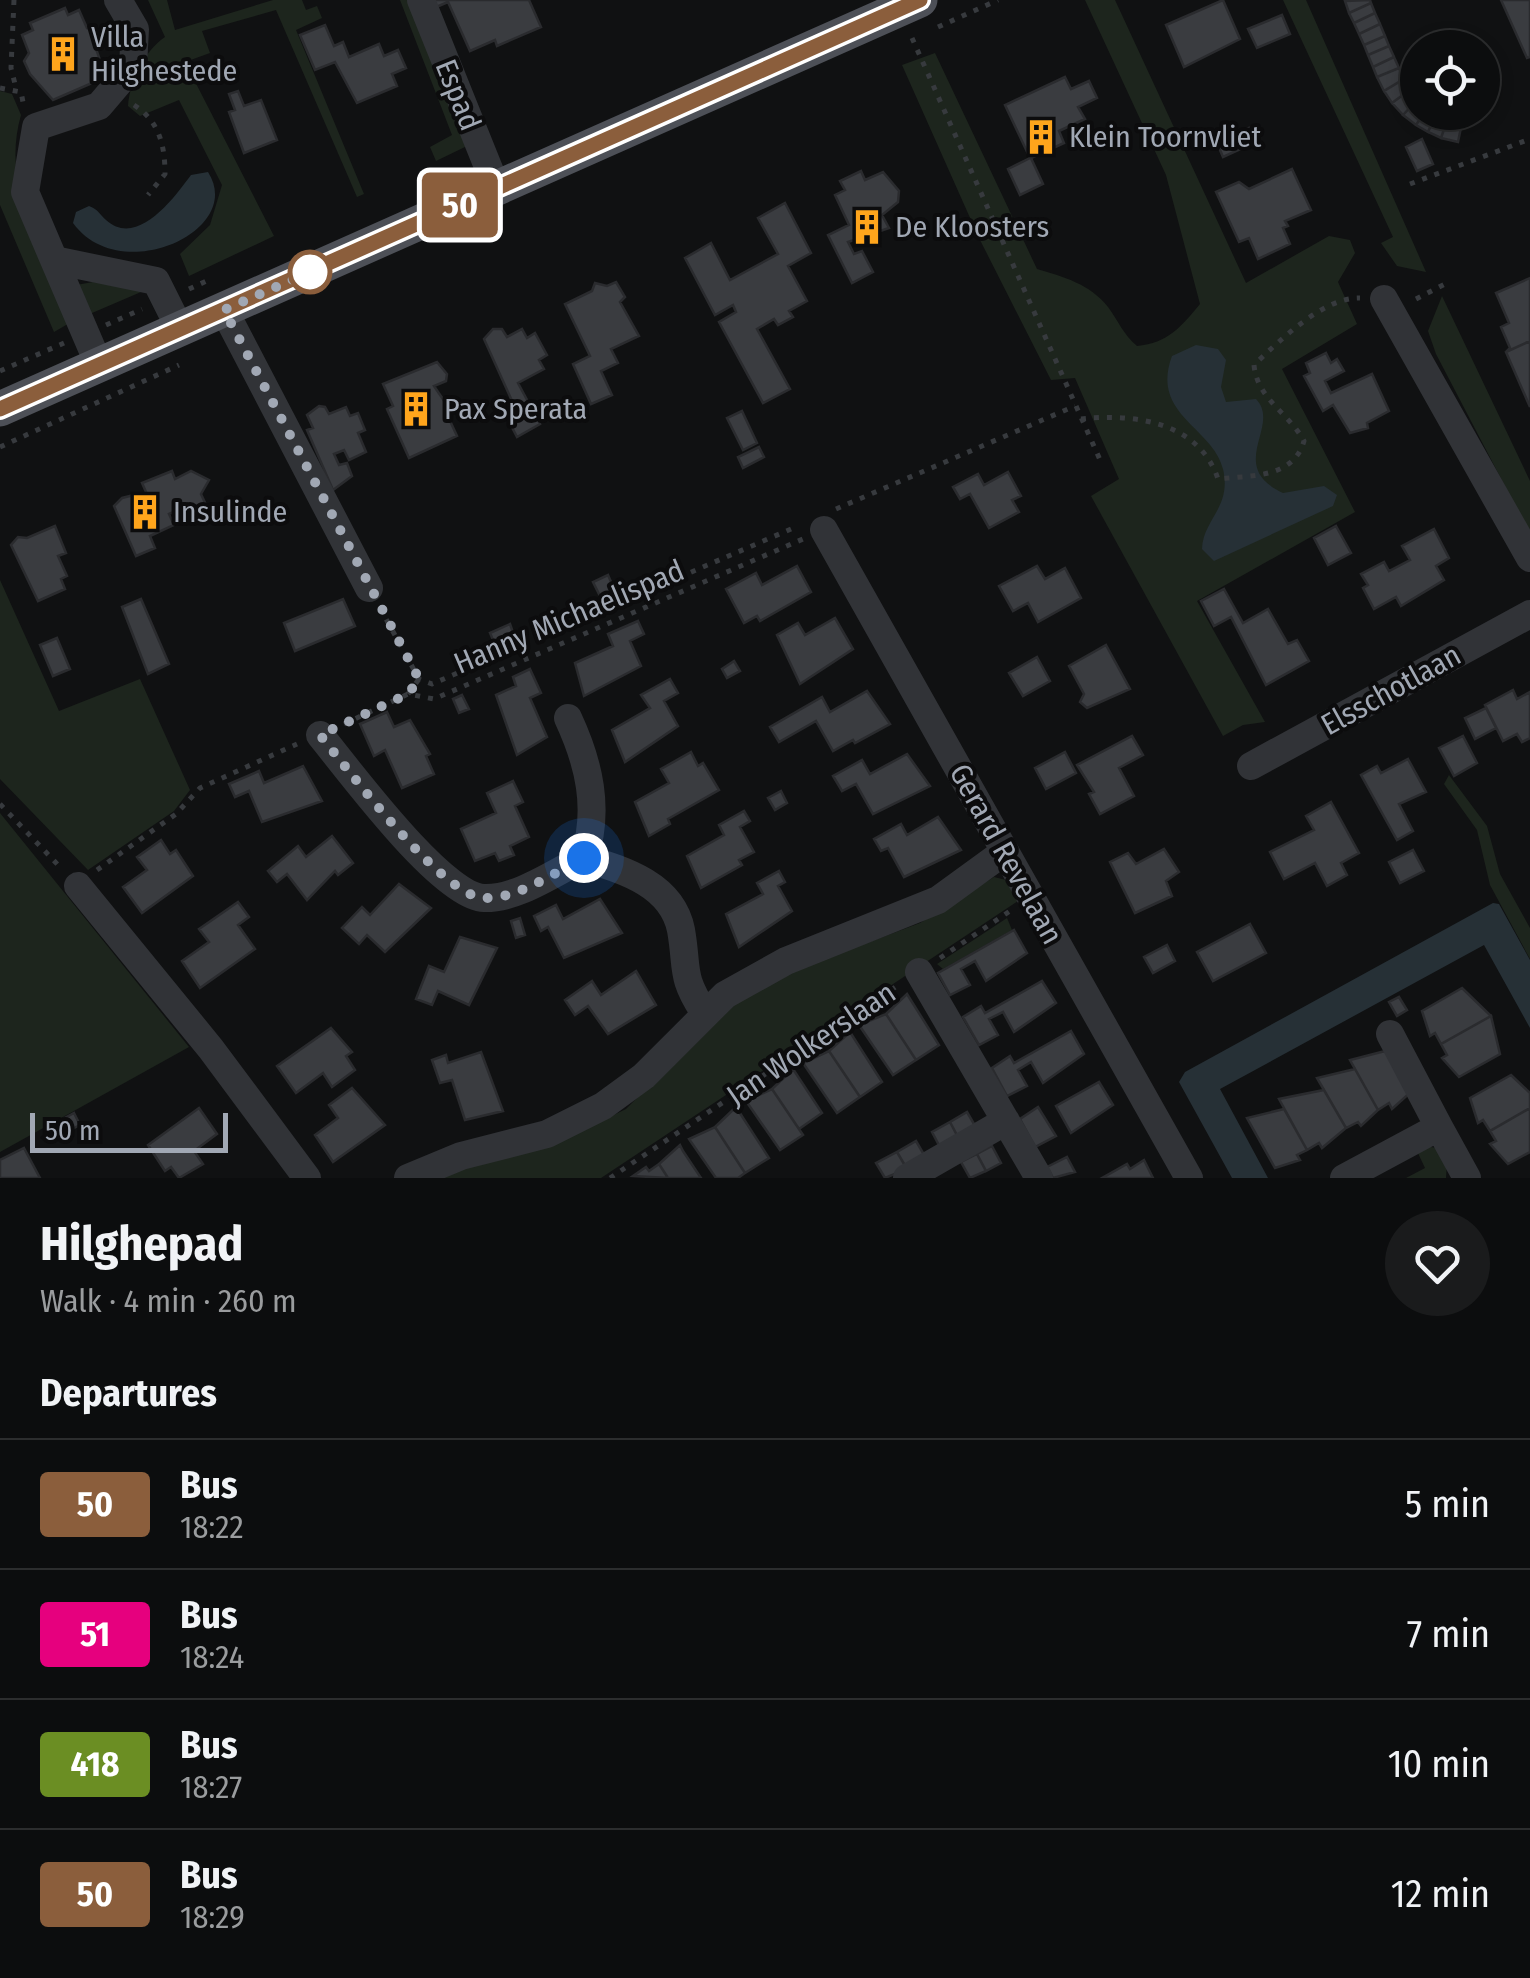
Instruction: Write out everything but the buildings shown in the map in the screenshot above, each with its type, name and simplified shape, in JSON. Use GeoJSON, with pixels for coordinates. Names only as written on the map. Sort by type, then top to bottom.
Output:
{"type":"FeatureCollection","features":[{"type":"Feature","properties":{"kind":"main road"},"geometry":{"type":"LineString","coordinates":[[0,409],[920,0]]}},
{"type":"Feature","properties":{"kind":"street"},"geometry":{"type":"LineString","coordinates":[[99,365],[25,192],[36,126],[99,106],[132,66],[135,29],[118,0]]}},
{"type":"Feature","properties":{"kind":"street","name":"Espad"},"geometry":{"type":"LineString","coordinates":[[421,0],[496,190]]}},
{"type":"Feature","properties":{"kind":"street"},"geometry":{"type":"LineString","coordinates":[[54,260],[156,282],[180,329]]}},
{"type":"Feature","properties":{"kind":"street"},"geometry":{"type":"LineString","coordinates":[[1384,299],[1530,558]]}},
{"type":"Feature","properties":{"kind":"street"},"geometry":{"type":"LineString","coordinates":[[224,310],[370,588]]}},
{"type":"Feature","properties":{"kind":"street","name":"Gerard Revelaan"},"geometry":{"type":"LineString","coordinates":[[817,523],[1189,1178]]}},
{"type":"Feature","properties":{"kind":"street","name":"Elsschotlaan"},"geometry":{"type":"LineString","coordinates":[[1251,766],[1530,614]]}},
{"type":"Feature","properties":{"kind":"street"},"geometry":{"type":"LineString","coordinates":[[568,718],[586,755],[591,791],[592,833],[584,858]]}},
{"type":"Feature","properties":{"kind":"street"},"geometry":{"type":"LineString","coordinates":[[320,735],[410,844],[459,888],[482,898],[515,892],[584,858],[632,873],[671,902],[680,929],[684,981],[704,1012]]}},
{"type":"Feature","properties":{"kind":"street"},"geometry":{"type":"LineString","coordinates":[[408,1178],[460,1156],[547,1134],[602,1106],[644,1076],[724,995],[786,961],[938,900],[1004,852]]}},
{"type":"Feature","properties":{"kind":"street"},"geometry":{"type":"LineString","coordinates":[[78,886],[158,981],[307,1178]]}},
{"type":"Feature","properties":{"kind":"street"},"geometry":{"type":"LineString","coordinates":[[919,972],[1038,1178]]}},
{"type":"Feature","properties":{"kind":"street"},"geometry":{"type":"LineString","coordinates":[[1390,1034],[1467,1178]]}},
{"type":"Feature","properties":{"kind":"street"},"geometry":{"type":"LineString","coordinates":[[907,1178],[1006,1121]]}},
{"type":"Feature","properties":{"kind":"street"},"geometry":{"type":"LineString","coordinates":[[1344,1178],[1438,1126]]}},
{"type":"Feature","properties":{"kind":"path"},"geometry":{"type":"LineString","coordinates":[[14,0],[12,68],[16,88]]}},
{"type":"Feature","properties":{"kind":"path"},"geometry":{"type":"LineString","coordinates":[[912,38],[1101,462]]}},
{"type":"Feature","properties":{"kind":"path"},"geometry":{"type":"LineString","coordinates":[[107,97],[151,116],[157,128],[165,174],[148,194]]}},
{"type":"Feature","properties":{"kind":"path"},"geometry":{"type":"LineString","coordinates":[[1410,184],[1530,139]]}},
{"type":"Feature","properties":{"kind":"path"},"geometry":{"type":"LineString","coordinates":[[1081,418],[1130,417],[1168,426],[1210,458],[1218,479],[1283,470],[1294,462],[1304,441],[1295,424],[1256,382],[1254,365],[1326,304],[1341,298],[1421,299],[1448,283]]}},
{"type":"Feature","properties":{"kind":"path"},"geometry":{"type":"LineString","coordinates":[[370,588],[419,679],[432,684],[817,523],[1075,406]]}},
{"type":"Feature","properties":{"kind":"path","name":"Hanny Michaelispad"},"geometry":{"type":"LineString","coordinates":[[78,886],[176,814],[200,788],[408,694],[434,700],[817,523]]}},
{"type":"Feature","properties":{"kind":"path"},"geometry":{"type":"LineString","coordinates":[[408,694],[419,679]]}},
{"type":"Feature","properties":{"kind":"path"},"geometry":{"type":"LineString","coordinates":[[0,804],[78,886]]}},
{"type":"Feature","properties":{"kind":"path","name":"Jan Wolkerslaan"},"geometry":{"type":"LineString","coordinates":[[610,1178],[1012,910]]}},
{"type":"Feature","properties":{"kind":"shaded area"},"geometry":{"type":"Polygon","coordinates":[[[148,0],[167,0],[175,30],[273,0],[302,0],[306,10],[317,6],[322,18],[296,30],[364,194],[357,197],[276,10],[202,31],[210,53],[185,62],[274,236],[189,276],[180,254],[210,225],[222,185],[179,100],[140,116],[128,106],[139,67],[165,37],[148,0]]]}},
{"type":"Feature","properties":{"kind":"shaded area"},"geometry":{"type":"Polygon","coordinates":[[[400,0],[409,0],[467,146],[436,161],[430,147],[452,135],[400,0]]]}},
{"type":"Feature","properties":{"kind":"shaded area"},"geometry":{"type":"Polygon","coordinates":[[[1085,0],[1115,0],[1246,283],[1329,236],[1350,240],[1355,253],[1338,282],[1357,324],[1282,369],[1355,512],[1197,601],[1265,722],[1243,725],[1223,736],[1091,496],[1119,479],[1075,378],[1051,380],[979,238],[902,65],[935,53],[1037,269],[1067,278],[1093,292],[1137,346],[1157,341],[1180,327],[1200,304],[1166,175],[1085,0]]]}},
{"type":"Feature","properties":{"kind":"shaded area"},"geometry":{"type":"Polygon","coordinates":[[[1283,0],[1306,0],[1426,272],[1397,266],[1381,243],[1393,237],[1283,0]]]}},
{"type":"Feature","properties":{"kind":"shaded area"},"geometry":{"type":"Polygon","coordinates":[[[0,91],[12,94],[21,115],[16,142],[20,195],[38,247],[73,321],[54,332],[0,205],[0,91]]]}},
{"type":"Feature","properties":{"kind":"shaded area"},"geometry":{"type":"Polygon","coordinates":[[[208,172],[215,194],[210,214],[194,231],[172,244],[146,251],[119,251],[94,242],[73,223],[76,212],[89,206],[118,227],[143,224],[166,206],[191,175],[208,172]]]}},
{"type":"Feature","properties":{"kind":"shaded area"},"geometry":{"type":"Polygon","coordinates":[[[93,282],[141,292],[85,316],[76,285],[93,282]]]}},
{"type":"Feature","properties":{"kind":"shaded area"},"geometry":{"type":"Polygon","coordinates":[[[1442,296],[1530,481],[1530,534],[1436,354],[1428,331],[1442,296]]]}},
{"type":"Feature","properties":{"kind":"shaded area"},"geometry":{"type":"Polygon","coordinates":[[[1196,345],[1218,349],[1226,360],[1221,387],[1226,402],[1256,399],[1262,410],[1256,459],[1266,482],[1283,493],[1324,486],[1337,495],[1333,506],[1214,561],[1202,549],[1224,494],[1223,469],[1208,442],[1176,407],[1167,376],[1172,356],[1196,345]]]}},
{"type":"Feature","properties":{"kind":"shaded area"},"geometry":{"type":"Polygon","coordinates":[[[0,580],[59,711],[140,679],[190,790],[174,811],[88,870],[0,779],[0,580]]]}},
{"type":"Feature","properties":{"kind":"shaded area"},"geometry":{"type":"Polygon","coordinates":[[[1449,775],[1487,826],[1500,874],[1530,928],[1530,959],[1490,885],[1477,830],[1444,784],[1449,775]]]}},
{"type":"Feature","properties":{"kind":"shaded area"},"geometry":{"type":"Polygon","coordinates":[[[0,813],[189,1047],[0,1152],[0,813]]]}},
{"type":"Feature","properties":{"kind":"shaded area"},"geometry":{"type":"Polygon","coordinates":[[[994,877],[1010,881],[1018,901],[601,1178],[432,1178],[575,1134],[626,1109],[728,1007],[787,973],[920,923],[994,877]]]}},
{"type":"Feature","properties":{"kind":"shaded area"},"geometry":{"type":"Polygon","coordinates":[[[1493,903],[1499,904],[1530,960],[1530,1028],[1484,945],[1220,1089],[1268,1178],[1232,1178],[1179,1082],[1185,1072],[1493,903]]]}},
{"type":"Feature","properties":{"kind":"shaded area"},"geometry":{"type":"Polygon","coordinates":[[[1007,918],[1012,930],[943,969],[937,964],[1007,918]]]}},
{"type":"Feature","properties":{"kind":"shaded area"},"geometry":{"type":"Polygon","coordinates":[[[1436,1148],[1447,1162],[1446,1178],[1406,1178],[1425,1168],[1416,1149],[1436,1148]]]}},
{"type":"Feature","properties":{"kind":"bus line","name":"50"},"geometry":{"type":"LineString","coordinates":[[0,409],[920,0]]}},
{"type":"Feature","properties":{"kind":"place","name":"Villa Hilghestede"},"geometry":{"type":"Point","coordinates":[63,54]}},
{"type":"Feature","properties":{"kind":"place","name":"Klein Toornvliet"},"geometry":{"type":"Point","coordinates":[1041,137]}},
{"type":"Feature","properties":{"kind":"place","name":"De Kloosters"},"geometry":{"type":"Point","coordinates":[867,227]}},
{"type":"Feature","properties":{"kind":"place","name":"Pax Sperata"},"geometry":{"type":"Point","coordinates":[416,409]}},
{"type":"Feature","properties":{"kind":"place","name":"Insulinde"},"geometry":{"type":"Point","coordinates":[145,512]}},
{"type":"Feature","properties":{"kind":"route"},"geometry":{"type":"LineString","coordinates":[[310,272],[326,265],[224,310],[419,679],[408,694],[320,735],[410,844],[459,888],[482,898],[515,892],[584,858]]}}]}
